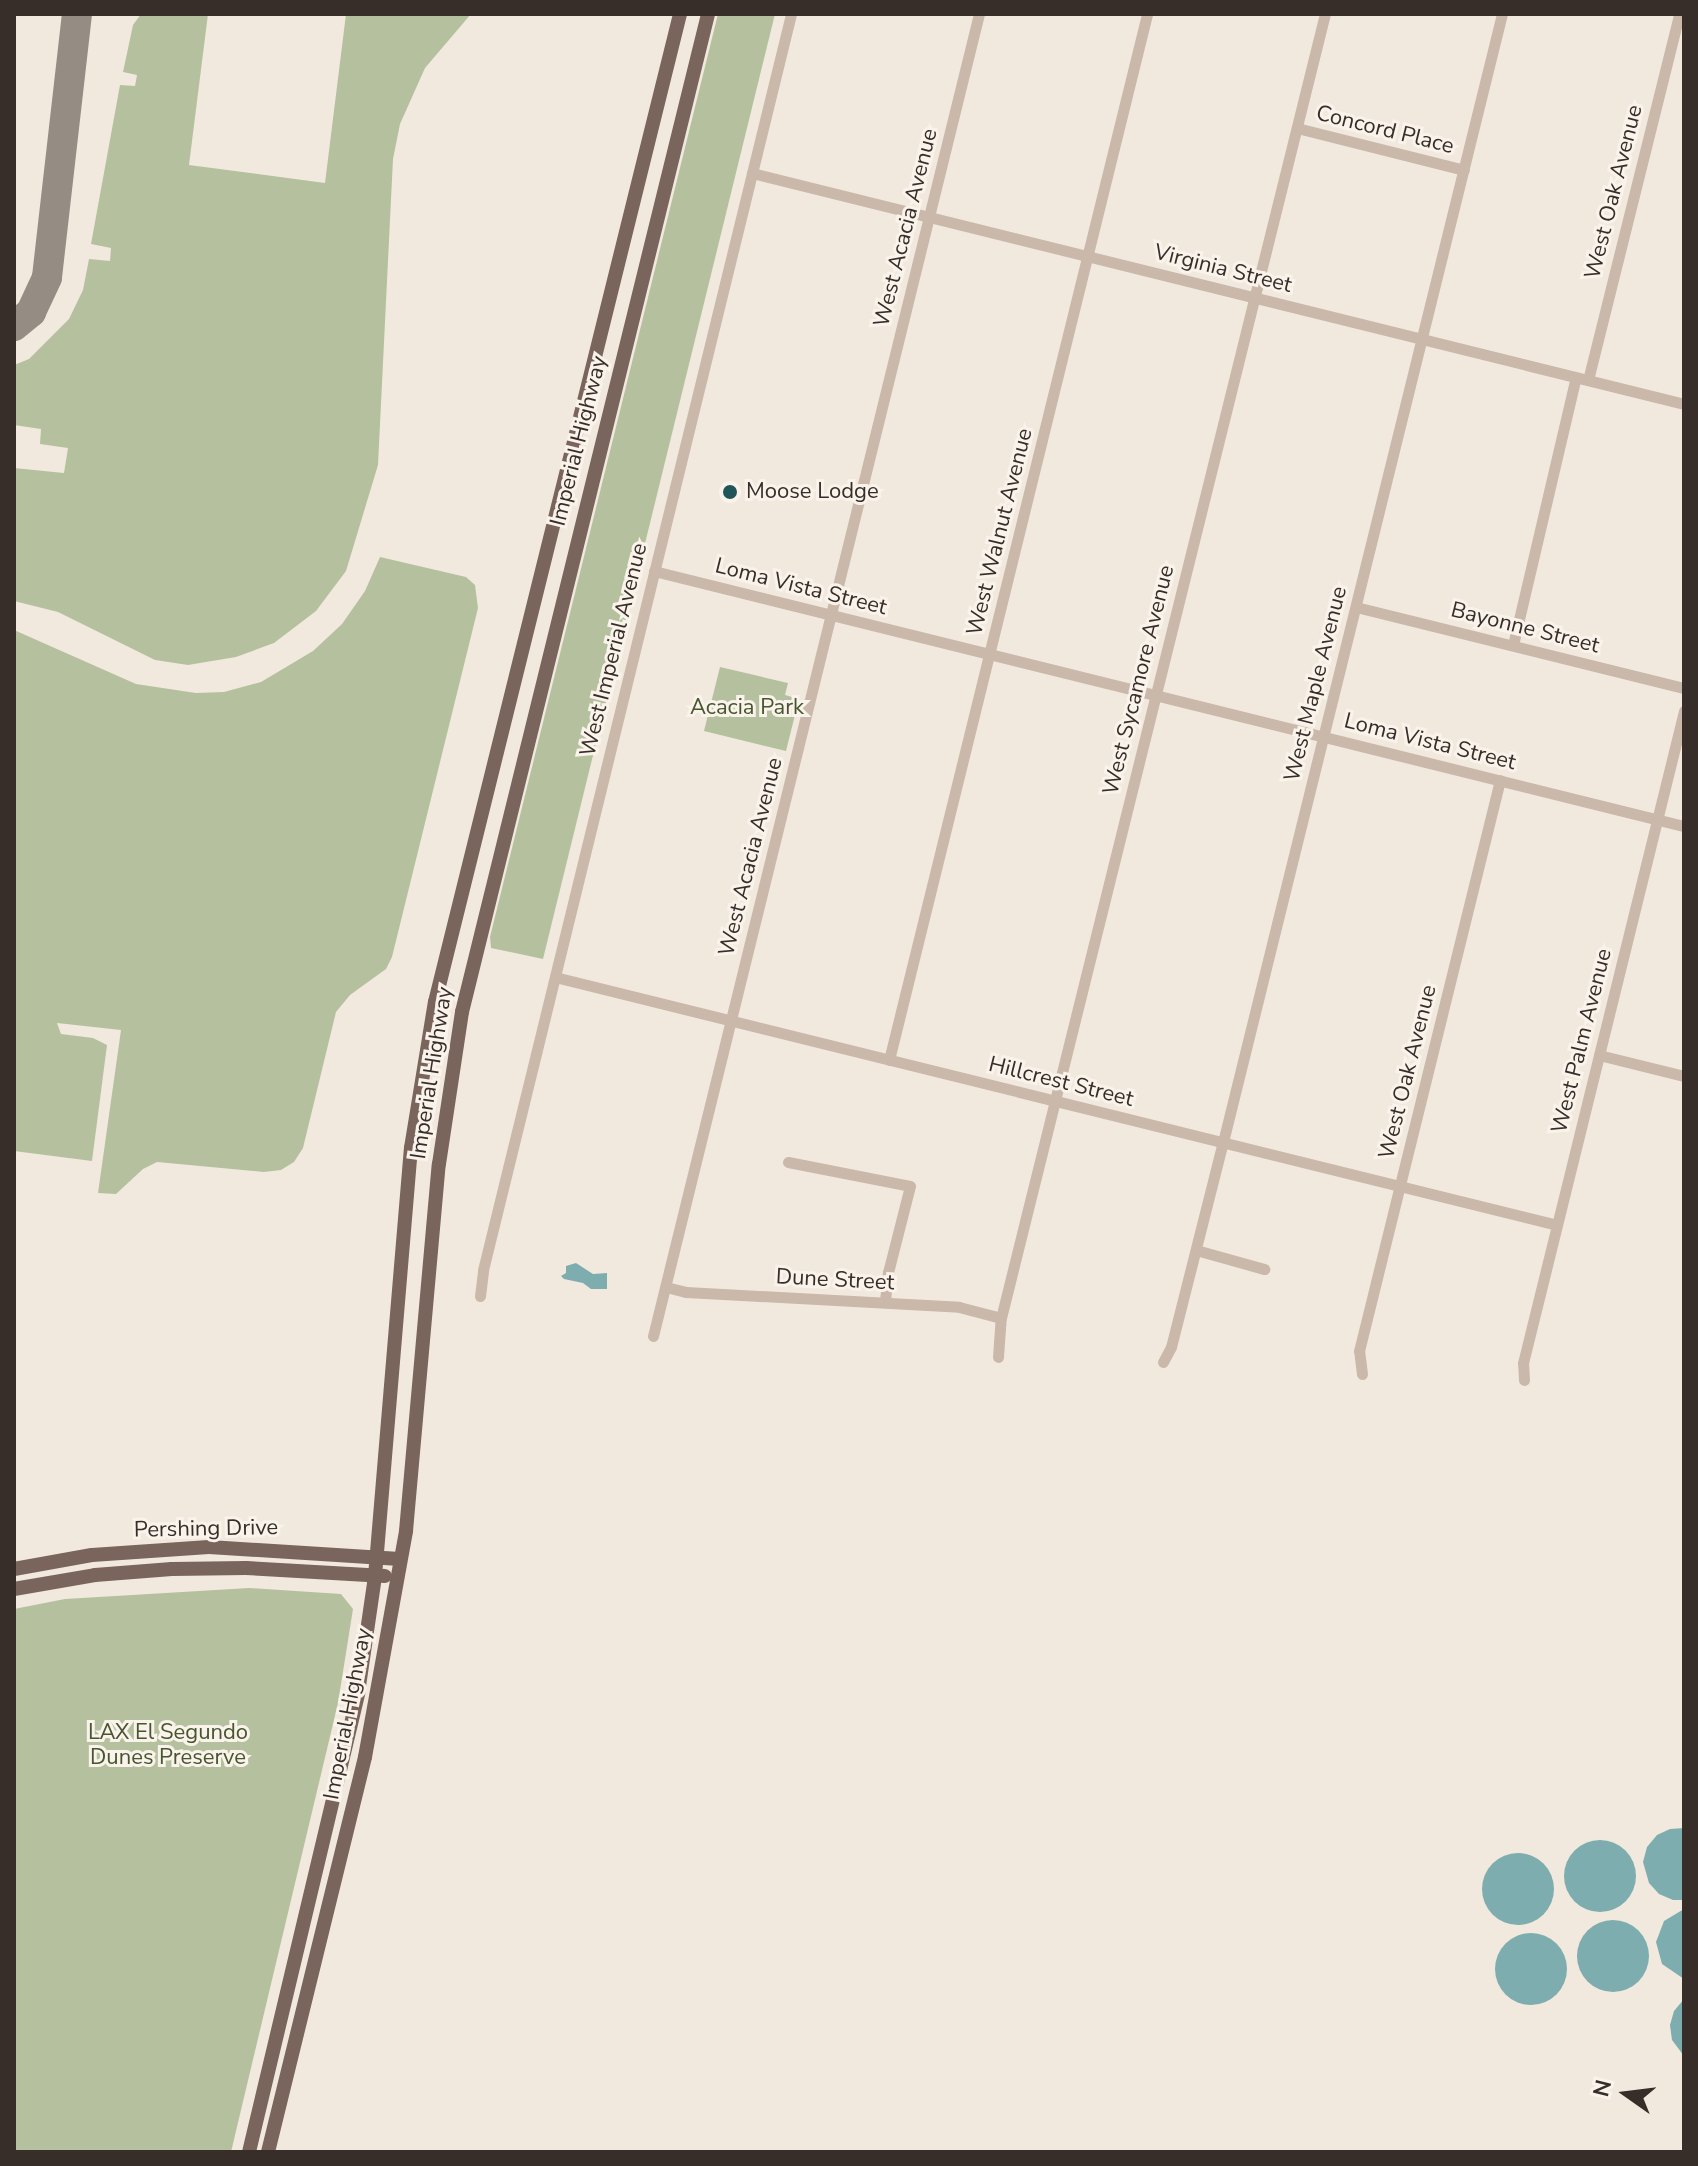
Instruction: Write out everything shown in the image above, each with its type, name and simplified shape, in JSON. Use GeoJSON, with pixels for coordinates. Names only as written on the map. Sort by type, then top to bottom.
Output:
{"type":"FeatureCollection","features":[{"type":"Feature","properties":{"kind":"main road","name":"Imperial Highway"},"geometry":{"type":"LineString","coordinates":[[249,2152],[351,1729],[375,1576],[411,1148],[428,1033],[464,876],[680,14]]}},
{"type":"Feature","properties":{"kind":"main road","name":"Imperial Highway"},"geometry":{"type":"LineString","coordinates":[[268,2152],[365,1757],[400,1559],[409,1500],[447,1096],[475,949],[708,14]]}},
{"type":"Feature","properties":{"kind":"main road"},"geometry":{"type":"LineString","coordinates":[[464,876],[469,887],[458,936],[466,947],[475,949]]}},
{"type":"Feature","properties":{"kind":"main road","name":"Pershing Drive"},"geometry":{"type":"LineString","coordinates":[[14,1569],[92,1555],[169,1548],[258,1548],[400,1559]]}},
{"type":"Feature","properties":{"kind":"main road","name":"Pershing Drive"},"geometry":{"type":"LineString","coordinates":[[14,1589],[95,1575],[172,1569],[246,1568],[397,1576]]}},
{"type":"Feature","properties":{"kind":"street","name":"West Imperial Avenue"},"geometry":{"type":"LineString","coordinates":[[480,1296],[483,1270],[791,14]]}},
{"type":"Feature","properties":{"kind":"street","name":"West Acacia Avenue"},"geometry":{"type":"LineString","coordinates":[[653,1336],[979,14]]}},
{"type":"Feature","properties":{"kind":"street","name":"West Walnut Avenue"},"geometry":{"type":"LineString","coordinates":[[889,1060],[1147,14]]}},
{"type":"Feature","properties":{"kind":"street","name":"West Sycamore Avenue"},"geometry":{"type":"LineString","coordinates":[[998,1357],[1001,1318],[1325,14]]}},
{"type":"Feature","properties":{"kind":"street","name":"West Maple Avenue"},"geometry":{"type":"LineString","coordinates":[[1163,1362],[1171,1347],[1196,1250],[1502,14]]}},
{"type":"Feature","properties":{"kind":"street","name":"West Oak Avenue"},"geometry":{"type":"LineString","coordinates":[[1588,380],[1679,14]]}},
{"type":"Feature","properties":{"kind":"street","name":"Concord Place"},"geometry":{"type":"LineString","coordinates":[[1297,128],[1464,170]]}},
{"type":"Feature","properties":{"kind":"street","name":"Virginia Street"},"geometry":{"type":"LineString","coordinates":[[752,173],[1684,404]]}},
{"type":"Feature","properties":{"kind":"street"},"geometry":{"type":"LineString","coordinates":[[1513,645],[1576,377]]}},
{"type":"Feature","properties":{"kind":"street","name":"Loma Vista Street"},"geometry":{"type":"LineString","coordinates":[[654,571],[1684,826]]}},
{"type":"Feature","properties":{"kind":"street","name":"Bayonne Street"},"geometry":{"type":"LineString","coordinates":[[1356,607],[1684,688]]}},
{"type":"Feature","properties":{"kind":"street","name":"West Palm Avenue"},"geometry":{"type":"LineString","coordinates":[[1524,1380],[1523,1363],[1684,711]]}},
{"type":"Feature","properties":{"kind":"street","name":"West Oak Avenue"},"geometry":{"type":"LineString","coordinates":[[1362,1374],[1359,1351],[1500,780]]}},
{"type":"Feature","properties":{"kind":"street","name":"Hillcrest Street"},"geometry":{"type":"LineString","coordinates":[[555,977],[1557,1225]]}},
{"type":"Feature","properties":{"kind":"street"},"geometry":{"type":"LineString","coordinates":[[1599,1055],[1684,1076]]}},
{"type":"Feature","properties":{"kind":"street"},"geometry":{"type":"LineString","coordinates":[[788,1162],[910,1186],[888,1272],[885,1302]]}},
{"type":"Feature","properties":{"kind":"street"},"geometry":{"type":"LineString","coordinates":[[1196,1250],[1264,1269]]}},
{"type":"Feature","properties":{"kind":"street","name":"Dune Street"},"geometry":{"type":"LineString","coordinates":[[666,1287],[686,1292],[959,1307],[1001,1318]]}},
{"type":"Feature","properties":{"kind":"green space"},"geometry":{"type":"Polygon","coordinates":[[[141,14],[208,14],[189,165],[325,183],[346,14],[471,14],[425,68],[400,124],[393,159],[378,465],[346,571],[316,611],[274,643],[236,657],[188,665],[155,660],[58,612],[14,601],[14,468],[64,473],[68,448],[40,444],[41,429],[14,425],[14,365],[29,359],[69,319],[83,290],[89,259],[110,261],[111,248],[91,244],[120,85],[135,86],[137,75],[123,72],[133,25],[141,14]]]}},
{"type":"Feature","properties":{"kind":"green space"},"geometry":{"type":"Polygon","coordinates":[[[718,14],[775,14],[543,959],[491,948],[490,937],[718,14]]]}},
{"type":"Feature","properties":{"kind":"green space"},"geometry":{"type":"Polygon","coordinates":[[[380,557],[466,577],[475,585],[478,608],[392,957],[386,969],[350,995],[336,1012],[303,1148],[294,1162],[281,1170],[264,1172],[157,1162],[143,1169],[116,1194],[98,1193],[121,1030],[57,1023],[61,1034],[93,1038],[107,1045],[92,1161],[14,1151],[14,630],[136,684],[196,693],[224,692],[261,682],[313,651],[342,624],[365,591],[380,557]]]}},
{"type":"Feature","properties":{"kind":"green space","name":"Acacia Park"},"geometry":{"type":"Polygon","coordinates":[[[720,667],[788,683],[785,695],[799,699],[786,751],[704,731],[720,667]]]}},
{"type":"Feature","properties":{"kind":"green space","name":"LAX El Segundo Dunes Preserve"},"geometry":{"type":"Polygon","coordinates":[[[249,1588],[341,1594],[353,1609],[338,1703],[231,2152],[14,2152],[14,1609],[65,1599],[249,1588]]]}},
{"type":"Feature","properties":{"kind":"water"},"geometry":{"type":"Polygon","coordinates":[[[576,1263],[593,1274],[607,1273],[607,1289],[591,1289],[583,1283],[564,1279],[561,1276],[566,1273],[566,1266],[576,1263]]]}},
{"type":"Feature","properties":{"kind":"water"},"geometry":{"type":"Polygon","coordinates":[[[1684,1828],[1684,1900],[1673,1900],[1659,1894],[1649,1883],[1643,1862],[1647,1847],[1657,1835],[1670,1829],[1684,1828]]]}},
{"type":"Feature","properties":{"kind":"water"},"geometry":{"type":"Polygon","coordinates":[[[1593,1840],[1607,1840],[1626,1850],[1636,1869],[1636,1883],[1626,1902],[1607,1912],[1593,1912],[1574,1902],[1564,1883],[1564,1869],[1574,1850],[1593,1840]]]}},
{"type":"Feature","properties":{"kind":"water"},"geometry":{"type":"Polygon","coordinates":[[[1511,1853],[1525,1853],[1544,1863],[1554,1882],[1554,1896],[1544,1915],[1525,1925],[1511,1925],[1492,1915],[1482,1896],[1482,1882],[1492,1863],[1511,1853]]]}},
{"type":"Feature","properties":{"kind":"water"},"geometry":{"type":"Polygon","coordinates":[[[1684,1909],[1684,1979],[1662,1964],[1656,1942],[1664,1921],[1684,1909]]]}},
{"type":"Feature","properties":{"kind":"water"},"geometry":{"type":"Polygon","coordinates":[[[1606,1920],[1620,1920],[1639,1930],[1649,1949],[1649,1963],[1639,1982],[1620,1992],[1606,1992],[1587,1982],[1577,1963],[1577,1949],[1587,1930],[1606,1920]]]}},
{"type":"Feature","properties":{"kind":"water"},"geometry":{"type":"Polygon","coordinates":[[[1524,1933],[1538,1933],[1557,1943],[1567,1962],[1567,1976],[1557,1995],[1538,2005],[1524,2005],[1505,1995],[1495,1976],[1495,1962],[1505,1943],[1524,1933]]]}},
{"type":"Feature","properties":{"kind":"water"},"geometry":{"type":"Polygon","coordinates":[[[1684,1999],[1684,2056],[1672,2040],[1670,2025],[1674,2011],[1684,1999]]]}},
{"type":"Feature","properties":{"kind":"taxiway"},"geometry":{"type":"LineString","coordinates":[[14,326],[31,312],[47,277],[77,14]]}},
{"type":"Feature","properties":{"kind":"place","name":"Moose Lodge"},"geometry":{"type":"Point","coordinates":[730,492]}}]}
